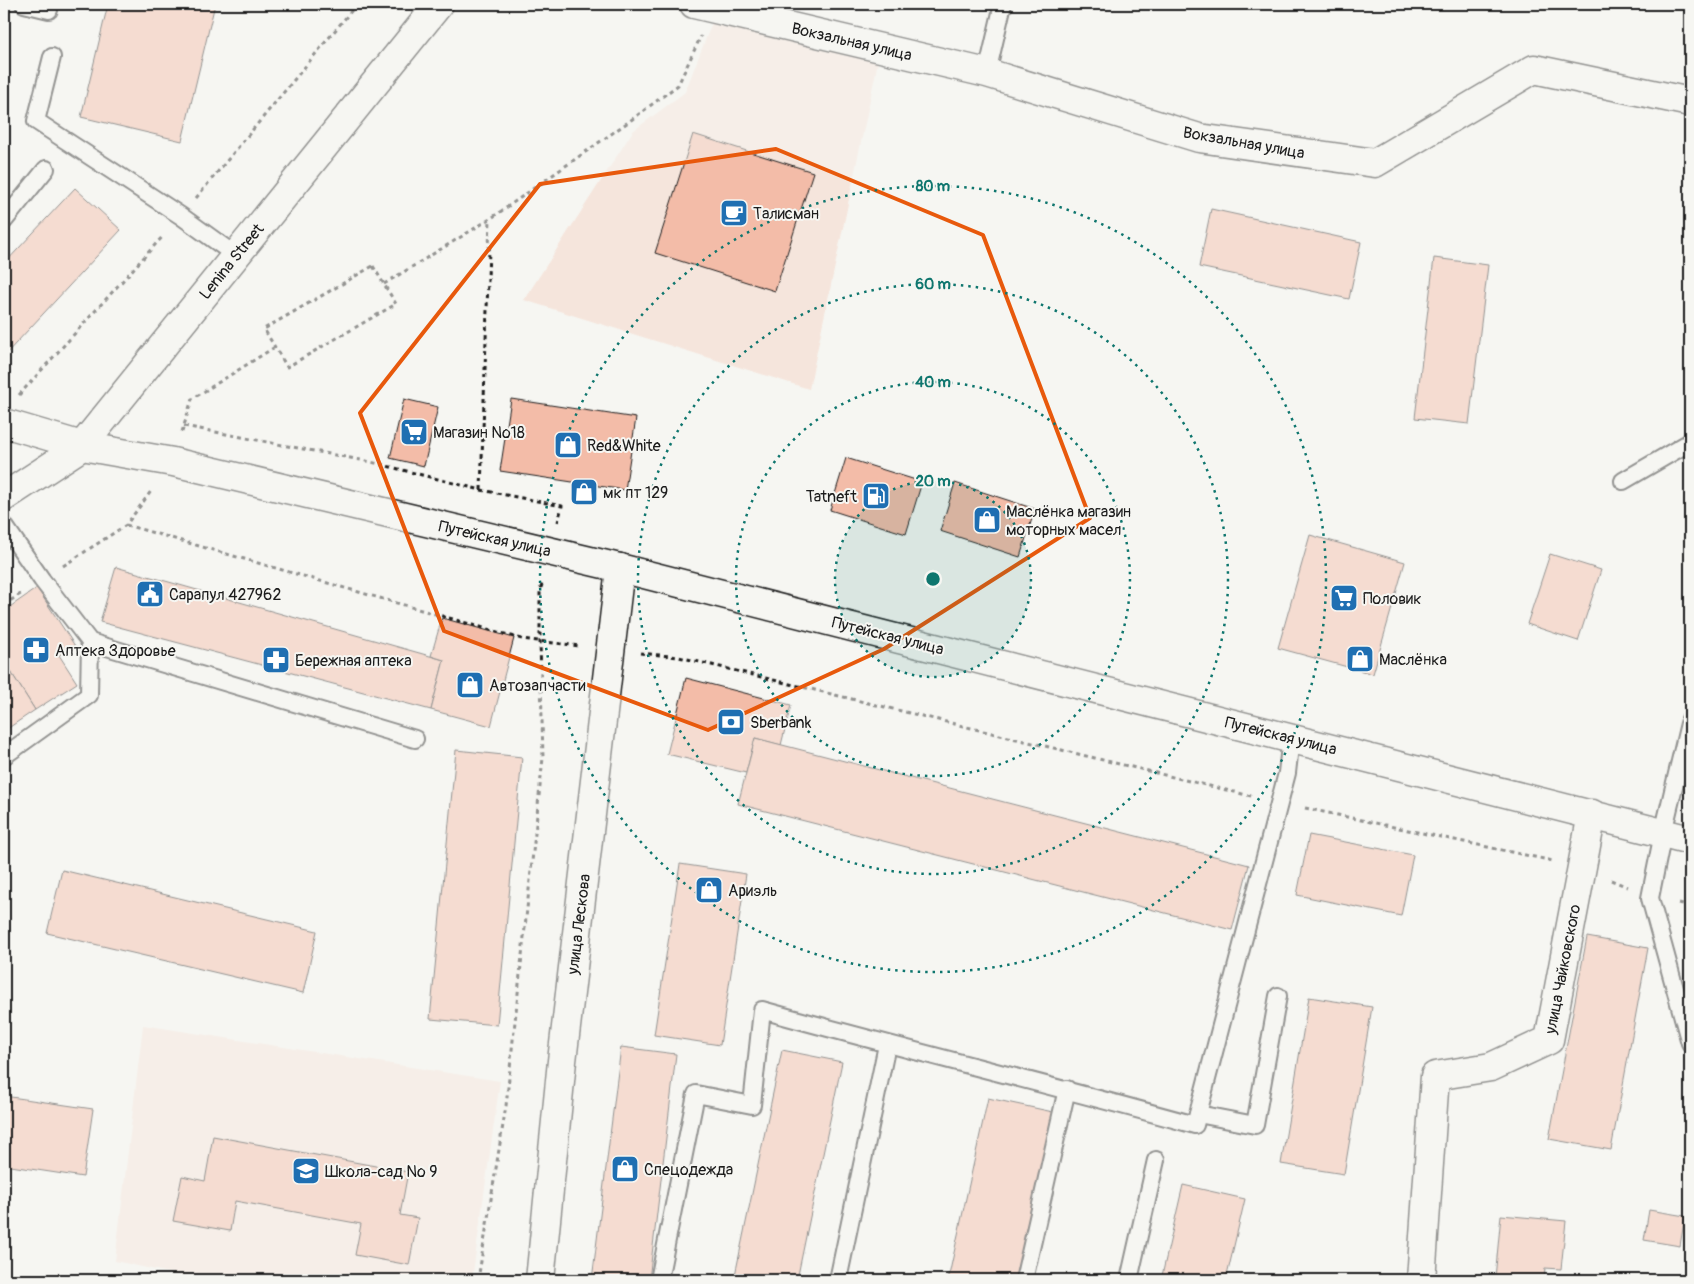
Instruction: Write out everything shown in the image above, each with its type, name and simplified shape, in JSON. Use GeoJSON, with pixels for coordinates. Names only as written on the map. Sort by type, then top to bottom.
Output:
{"type":"FeatureCollection","features":[{"type":"Feature","properties":{"kind":"street","name":"Lenina Street"},"geometry":{"type":"LineString","coordinates":[[4,497],[82,446],[439,4]]}},
{"type":"Feature","properties":{"kind":"street","name":"Вокзальная улица"},"geometry":{"type":"LineString","coordinates":[[703,6],[987,73],[1199,138],[1375,163],[1534,68],[1690,102]]}},
{"type":"Feature","properties":{"kind":"street","name":"Путейская улица"},"geometry":{"type":"LineString","coordinates":[[4,423],[82,446],[173,462],[620,568],[1690,840]]}},
{"type":"Feature","properties":{"kind":"street","name":"улица Лескова"},"geometry":{"type":"LineString","coordinates":[[540,1280],[562,1061],[620,568]]}},
{"type":"Feature","properties":{"kind":"street","name":"улица Чайковского"},"geometry":{"type":"LineString","coordinates":[[1421,1280],[1435,1076],[1490,1068],[1549,1040],[1592,814]]}},
{"type":"Feature","properties":{"kind":"lane"},"geometry":{"type":"LineString","coordinates":[[24,4],[49,10]]}},
{"type":"Feature","properties":{"kind":"lane"},"geometry":{"type":"LineString","coordinates":[[987,73],[1003,4]]}},
{"type":"Feature","properties":{"kind":"lane"},"geometry":{"type":"LineString","coordinates":[[52,57],[36,121],[181,216],[235,255]]}},
{"type":"Feature","properties":{"kind":"lane"},"geometry":{"type":"LineString","coordinates":[[4,221],[46,169]]}},
{"type":"Feature","properties":{"kind":"lane"},"geometry":{"type":"LineString","coordinates":[[1623,481],[1690,442]]}},
{"type":"Feature","properties":{"kind":"lane"},"geometry":{"type":"LineString","coordinates":[[4,525],[42,580],[90,642],[415,739]]}},
{"type":"Feature","properties":{"kind":"lane"},"geometry":{"type":"LineString","coordinates":[[4,756],[89,695],[90,642]]}},
{"type":"Feature","properties":{"kind":"lane"},"geometry":{"type":"LineString","coordinates":[[1690,719],[1687,745],[1663,833],[1650,898],[1690,1044]]}},
{"type":"Feature","properties":{"kind":"lane"},"geometry":{"type":"LineString","coordinates":[[659,1280],[696,1094],[752,1105],[762,1010],[887,1044],[1067,1089],[1195,1125],[1279,803],[1291,738]]}},
{"type":"Feature","properties":{"kind":"lane"},"geometry":{"type":"LineString","coordinates":[[1198,1114],[1255,1125],[1278,996]]}},
{"type":"Feature","properties":{"kind":"lane"},"geometry":{"type":"LineString","coordinates":[[838,1280],[887,1044]]}},
{"type":"Feature","properties":{"kind":"lane"},"geometry":{"type":"LineString","coordinates":[[1024,1280],[1067,1089]]}},
{"type":"Feature","properties":{"kind":"lane"},"geometry":{"type":"LineString","coordinates":[[1129,1280],[1156,1160]]}},
{"type":"Feature","properties":{"kind":"path"},"geometry":{"type":"LineString","coordinates":[[384,284],[490,219],[678,85],[706,27],[703,6]]}},
{"type":"Feature","properties":{"kind":"path"},"geometry":{"type":"LineString","coordinates":[[481,490],[490,219]]}},
{"type":"Feature","properties":{"kind":"path"},"geometry":{"type":"LineString","coordinates":[[373,266],[384,284],[396,304],[287,367],[264,329],[373,266]]}},
{"type":"Feature","properties":{"kind":"path"},"geometry":{"type":"LineString","coordinates":[[184,426],[372,462],[481,490],[562,506],[540,591],[543,758],[506,1106],[478,1280]]}},
{"type":"Feature","properties":{"kind":"path"},"geometry":{"type":"LineString","coordinates":[[126,525],[513,636],[540,641],[679,657],[1279,803],[1582,867],[1650,898],[1690,906]]}},
{"type":"Feature","properties":{"kind":"highlighted area"},"geometry":{"type":"Polygon","coordinates":[[[776,149],[983,235],[1090,518],[884,649],[708,730],[444,631],[360,413],[540,184],[776,149]]]}},
{"type":"Feature","properties":{"kind":"shaded area"},"geometry":{"type":"Polygon","coordinates":[[[715,15],[879,57],[809,389],[524,300],[633,131],[685,92],[715,15]]]}},
{"type":"Feature","properties":{"kind":"shaded area","name":"Школа-сад № 9"},"geometry":{"type":"Polygon","coordinates":[[[143,1025],[500,1081],[472,1280],[201,1280],[115,1261],[143,1025]]]}},
{"type":"Feature","properties":{"kind":"building"},"geometry":{"type":"Polygon","coordinates":[[[108,4],[215,4],[182,141],[81,117],[108,4]]]}},
{"type":"Feature","properties":{"kind":"building","name":"Талисман"},"geometry":{"type":"Polygon","coordinates":[[[693,134],[813,172],[775,291],[655,253],[693,134]]]}},
{"type":"Feature","properties":{"kind":"building"},"geometry":{"type":"Polygon","coordinates":[[[75,188],[121,230],[4,356],[4,264],[75,188]]]}},
{"type":"Feature","properties":{"kind":"building"},"geometry":{"type":"Polygon","coordinates":[[[1211,209],[1361,242],[1349,299],[1199,267],[1211,209]]]}},
{"type":"Feature","properties":{"kind":"building"},"geometry":{"type":"Polygon","coordinates":[[[1434,258],[1488,265],[1469,424],[1415,418],[1434,258]]]}},
{"type":"Feature","properties":{"kind":"building","name":"Магазин №18"},"geometry":{"type":"Polygon","coordinates":[[[404,399],[438,407],[424,466],[390,458],[404,399]]]}},
{"type":"Feature","properties":{"kind":"building","name":"Red&White"},"geometry":{"type":"Polygon","coordinates":[[[511,399],[636,418],[625,490],[500,471],[511,399]]]}},
{"type":"Feature","properties":{"kind":"building","name":"Tatneft"},"geometry":{"type":"Polygon","coordinates":[[[846,458],[922,482],[906,534],[830,510],[846,458]]]}},
{"type":"Feature","properties":{"kind":"building"},"geometry":{"type":"Polygon","coordinates":[[[955,483],[1035,509],[1020,557],[940,531],[955,483]]]}},
{"type":"Feature","properties":{"kind":"building"},"geometry":{"type":"Polygon","coordinates":[[[1310,535],[1405,562],[1373,674],[1278,648],[1310,535]]]}},
{"type":"Feature","properties":{"kind":"building"},"geometry":{"type":"Polygon","coordinates":[[[1550,554],[1601,570],[1578,641],[1527,624],[1550,554]]]}},
{"type":"Feature","properties":{"kind":"building"},"geometry":{"type":"Polygon","coordinates":[[[116,567],[444,660],[431,710],[100,622],[116,567]]]}},
{"type":"Feature","properties":{"kind":"building","name":"Аптека Здоровье"},"geometry":{"type":"Polygon","coordinates":[[[37,588],[75,646],[59,655],[77,683],[35,710],[4,661],[4,611],[37,588]]]}},
{"type":"Feature","properties":{"kind":"building","name":"Автозапчасти"},"geometry":{"type":"Polygon","coordinates":[[[442,618],[514,638],[491,726],[431,710],[444,660],[431,656],[442,618]]]}},
{"type":"Feature","properties":{"kind":"building"},"geometry":{"type":"Polygon","coordinates":[[[4,661],[35,710],[4,731],[4,661]]]}},
{"type":"Feature","properties":{"kind":"building","name":"Sberbank"},"geometry":{"type":"Polygon","coordinates":[[[686,678],[791,705],[781,745],[755,738],[746,773],[667,754],[686,678]]]}},
{"type":"Feature","properties":{"kind":"building"},"geometry":{"type":"Polygon","coordinates":[[[755,738],[1249,865],[1232,930],[738,804],[755,738]]]}},
{"type":"Feature","properties":{"kind":"building"},"geometry":{"type":"Polygon","coordinates":[[[456,750],[522,757],[497,1025],[430,1019],[456,750]]]}},
{"type":"Feature","properties":{"kind":"building"},"geometry":{"type":"Polygon","coordinates":[[[1309,835],[1413,855],[1401,916],[1297,895],[1309,835]]]}},
{"type":"Feature","properties":{"kind":"building"},"geometry":{"type":"Polygon","coordinates":[[[680,864],[746,874],[720,1045],[654,1035],[680,864]]]}},
{"type":"Feature","properties":{"kind":"building"},"geometry":{"type":"Polygon","coordinates":[[[62,870],[317,931],[303,993],[47,933],[62,870]]]}},
{"type":"Feature","properties":{"kind":"building"},"geometry":{"type":"Polygon","coordinates":[[[1587,937],[1648,948],[1611,1150],[1549,1139],[1587,937]]]}},
{"type":"Feature","properties":{"kind":"building"},"geometry":{"type":"Polygon","coordinates":[[[1309,997],[1372,1007],[1344,1174],[1281,1164],[1309,997]]]}},
{"type":"Feature","properties":{"kind":"building"},"geometry":{"type":"Polygon","coordinates":[[[621,1047],[676,1054],[649,1280],[592,1280],[621,1047]]]}},
{"type":"Feature","properties":{"kind":"building"},"geometry":{"type":"Polygon","coordinates":[[[782,1050],[842,1062],[797,1280],[734,1280],[782,1050]]]}},
{"type":"Feature","properties":{"kind":"building"},"geometry":{"type":"Polygon","coordinates":[[[4,1096],[93,1109],[83,1177],[4,1165],[4,1096]]]}},
{"type":"Feature","properties":{"kind":"building"},"geometry":{"type":"Polygon","coordinates":[[[988,1098],[1053,1112],[1016,1280],[948,1280],[988,1098]]]}},
{"type":"Feature","properties":{"kind":"building"},"geometry":{"type":"Polygon","coordinates":[[[213,1136],[408,1172],[400,1215],[418,1218],[409,1265],[355,1255],[361,1224],[235,1201],[230,1231],[173,1221],[182,1176],[205,1181],[213,1136]]]}},
{"type":"Feature","properties":{"kind":"building"},"geometry":{"type":"Polygon","coordinates":[[[1183,1185],[1245,1199],[1226,1280],[1161,1280],[1183,1185]]]}},
{"type":"Feature","properties":{"kind":"building"},"geometry":{"type":"Polygon","coordinates":[[[1649,1210],[1685,1216],[1680,1246],[1644,1240],[1649,1210]]]}},
{"type":"Feature","properties":{"kind":"building"},"geometry":{"type":"Polygon","coordinates":[[[1501,1215],[1566,1221],[1561,1269],[1545,1268],[1544,1280],[1469,1280],[1470,1276],[1495,1278],[1501,1215]]]}},
{"type":"Feature","properties":{"kind":"place","name":"Талисман"},"geometry":{"type":"Point","coordinates":[734,213]}},
{"type":"Feature","properties":{"kind":"place","name":"Магазин №18"},"geometry":{"type":"Point","coordinates":[414,432]}},
{"type":"Feature","properties":{"kind":"place","name":"Red&White"},"geometry":{"type":"Point","coordinates":[568,445]}},
{"type":"Feature","properties":{"kind":"place","name":"мк пт 129"},"geometry":{"type":"Point","coordinates":[584,492]}},
{"type":"Feature","properties":{"kind":"place","name":"Tatneft"},"geometry":{"type":"Point","coordinates":[876,496]}},
{"type":"Feature","properties":{"kind":"place","name":"Маслёнка магазин моторных масел"},"geometry":{"type":"Point","coordinates":[987,520]}},
{"type":"Feature","properties":{"kind":"place","name":"Сарапул 427962"},"geometry":{"type":"Point","coordinates":[150,594]}},
{"type":"Feature","properties":{"kind":"place","name":"Половик"},"geometry":{"type":"Point","coordinates":[1344,598]}},
{"type":"Feature","properties":{"kind":"place","name":"Аптека Здоровье"},"geometry":{"type":"Point","coordinates":[36,650]}},
{"type":"Feature","properties":{"kind":"place","name":"Маслёнка"},"geometry":{"type":"Point","coordinates":[1360,659]}},
{"type":"Feature","properties":{"kind":"place","name":"Бережная аптека"},"geometry":{"type":"Point","coordinates":[276,660]}},
{"type":"Feature","properties":{"kind":"place","name":"Автозапчасти"},"geometry":{"type":"Point","coordinates":[470,685]}},
{"type":"Feature","properties":{"kind":"place","name":"Sberbank"},"geometry":{"type":"Point","coordinates":[731,722]}},
{"type":"Feature","properties":{"kind":"place","name":"Ариэль"},"geometry":{"type":"Point","coordinates":[709,890]}},
{"type":"Feature","properties":{"kind":"place","name":"Спецодежда"},"geometry":{"type":"Point","coordinates":[625,1169]}},
{"type":"Feature","properties":{"kind":"place","name":"Школа-сад № 9"},"geometry":{"type":"Point","coordinates":[306,1171]}}]}
